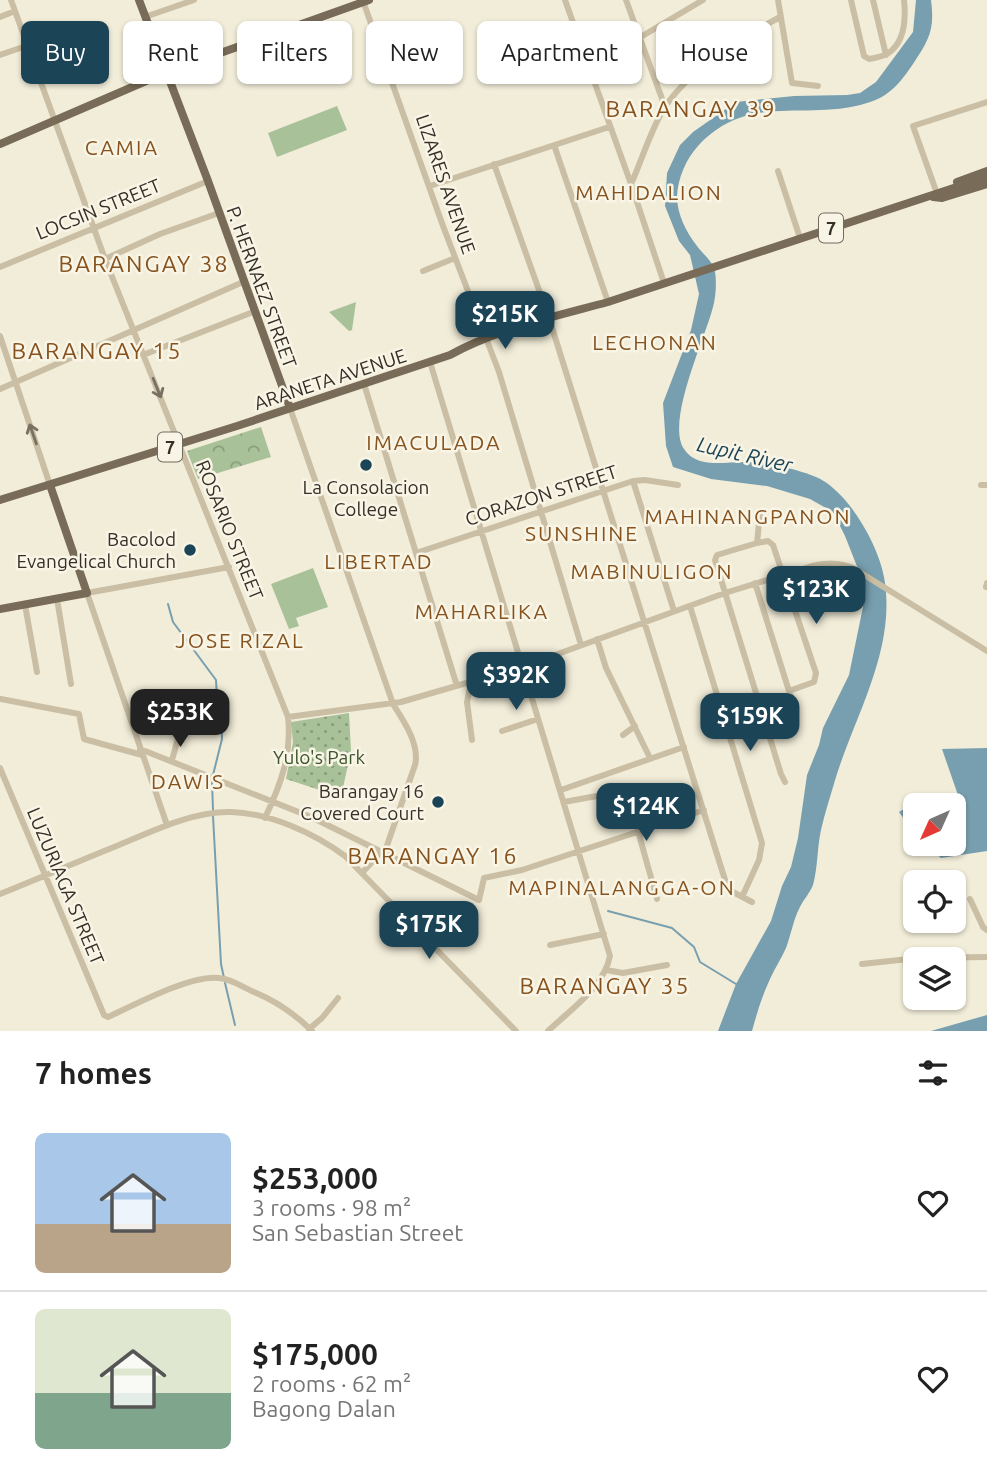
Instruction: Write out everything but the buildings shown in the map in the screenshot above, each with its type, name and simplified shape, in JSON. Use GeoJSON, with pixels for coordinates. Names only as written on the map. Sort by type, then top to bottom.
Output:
{"type":"FeatureCollection","features":[{"type":"Feature","properties":{"kind":"main road","name":"P. HERNAEZ STREET"},"geometry":{"type":"LineString","coordinates":[[139,0],[147,21]]}},
{"type":"Feature","properties":{"kind":"main road"},"geometry":{"type":"LineString","coordinates":[[223,52],[365,1]]}},
{"type":"Feature","properties":{"kind":"main road"},"geometry":{"type":"LineString","coordinates":[[0,144],[139,84]]}},
{"type":"Feature","properties":{"kind":"main road","name":"P. HERNAEZ STREET"},"geometry":{"type":"LineString","coordinates":[[172,84],[290,408]]}},
{"type":"Feature","properties":{"kind":"main road"},"geometry":{"type":"LineString","coordinates":[[927,197],[935,188],[987,171]]}},
{"type":"Feature","properties":{"kind":"main road","name":"ARANETA AVENUE"},"geometry":{"type":"LineString","coordinates":[[0,500],[179,445],[430,362],[549,318],[608,302],[987,177]]}},
{"type":"Feature","properties":{"kind":"main road","name":"7"},"geometry":{"type":"LineString","coordinates":[[927,197],[942,198],[987,184]]}},
{"type":"Feature","properties":{"kind":"main road"},"geometry":{"type":"LineString","coordinates":[[0,609],[86,593],[50,485]]}},
{"type":"Feature","properties":{"kind":"street","name":"ROSARIO STREET"},"geometry":{"type":"LineString","coordinates":[[11,0],[21,30]]}},
{"type":"Feature","properties":{"kind":"street"},"geometry":{"type":"LineString","coordinates":[[145,17],[194,0]]}},
{"type":"Feature","properties":{"kind":"street"},"geometry":{"type":"LineString","coordinates":[[565,0],[664,283]]}},
{"type":"Feature","properties":{"kind":"street"},"geometry":{"type":"LineString","coordinates":[[626,0],[633,21]]}},
{"type":"Feature","properties":{"kind":"street"},"geometry":{"type":"LineString","coordinates":[[642,36],[703,0]]}},
{"type":"Feature","properties":{"kind":"street"},"geometry":{"type":"LineString","coordinates":[[778,0],[792,83],[818,86]]}},
{"type":"Feature","properties":{"kind":"street"},"geometry":{"type":"LineString","coordinates":[[852,0],[864,56],[869,59],[886,55],[902,34],[905,22],[904,0]]}},
{"type":"Feature","properties":{"kind":"street"},"geometry":{"type":"LineString","coordinates":[[873,0],[886,55]]}},
{"type":"Feature","properties":{"kind":"street","name":"LIZARES AVENUE"},"geometry":{"type":"LineString","coordinates":[[365,1],[455,258],[499,372],[581,645]]}},
{"type":"Feature","properties":{"kind":"street"},"geometry":{"type":"LineString","coordinates":[[0,17],[15,11]]}},
{"type":"Feature","properties":{"kind":"street"},"geometry":{"type":"LineString","coordinates":[[631,184],[665,107],[687,82],[719,53],[780,17]]}},
{"type":"Feature","properties":{"kind":"street"},"geometry":{"type":"LineString","coordinates":[[642,46],[665,107]]}},
{"type":"Feature","properties":{"kind":"street"},"geometry":{"type":"LineString","coordinates":[[0,55],[21,48]]}},
{"type":"Feature","properties":{"kind":"street","name":"ROSARIO STREET"},"geometry":{"type":"LineString","coordinates":[[40,84],[105,259],[288,717]]}},
{"type":"Feature","properties":{"kind":"street"},"geometry":{"type":"LineString","coordinates":[[935,188],[913,126],[987,102]]}},
{"type":"Feature","properties":{"kind":"street"},"geometry":{"type":"LineString","coordinates":[[430,186],[609,127]]}},
{"type":"Feature","properties":{"kind":"street"},"geometry":{"type":"LineString","coordinates":[[554,145],[608,302]]}},
{"type":"Feature","properties":{"kind":"street"},"geometry":{"type":"LineString","coordinates":[[494,164],[549,318],[728,886],[752,902]]}},
{"type":"Feature","properties":{"kind":"street"},"geometry":{"type":"LineString","coordinates":[[778,172],[800,238]]}},
{"type":"Feature","properties":{"kind":"street","name":"LOCSIN STREET"},"geometry":{"type":"LineString","coordinates":[[0,267],[208,181]]}},
{"type":"Feature","properties":{"kind":"street"},"geometry":{"type":"LineString","coordinates":[[105,259],[160,234],[219,213]]}},
{"type":"Feature","properties":{"kind":"street"},"geometry":{"type":"LineString","coordinates":[[424,271],[455,258]]}},
{"type":"Feature","properties":{"kind":"street"},"geometry":{"type":"LineString","coordinates":[[0,390],[243,282]]}},
{"type":"Feature","properties":{"kind":"street"},"geometry":{"type":"LineString","coordinates":[[144,355],[253,312]]}},
{"type":"Feature","properties":{"kind":"street"},"geometry":{"type":"LineString","coordinates":[[0,336],[50,485]]}},
{"type":"Feature","properties":{"kind":"street"},"geometry":{"type":"LineString","coordinates":[[430,362],[610,956],[606,970],[595,986],[548,1031]]}},
{"type":"Feature","properties":{"kind":"street"},"geometry":{"type":"LineString","coordinates":[[364,384],[457,686]]}},
{"type":"Feature","properties":{"kind":"street","name":"P. HERNAEZ STREET"},"geometry":{"type":"LineString","coordinates":[[290,408],[393,704],[405,722],[417,758],[383,853]]}},
{"type":"Feature","properties":{"kind":"street","name":"CORAZON STREET"},"geometry":{"type":"LineString","coordinates":[[416,553],[632,481],[645,480],[678,485]]}},
{"type":"Feature","properties":{"kind":"street"},"geometry":{"type":"LineString","coordinates":[[632,481],[674,611]]}},
{"type":"Feature","properties":{"kind":"street"},"geometry":{"type":"LineString","coordinates":[[757,543],[760,513]]}},
{"type":"Feature","properties":{"kind":"street"},"geometry":{"type":"LineString","coordinates":[[785,782],[780,774],[715,557],[757,543],[771,542],[785,574],[817,676],[814,682],[789,691]]}},
{"type":"Feature","properties":{"kind":"street"},"geometry":{"type":"LineString","coordinates":[[265,818],[273,802],[290,744],[288,717],[393,704],[457,686],[522,667],[755,583],[827,564],[845,564],[853,568],[987,651]]}},
{"type":"Feature","properties":{"kind":"street"},"geometry":{"type":"LineString","coordinates":[[167,825],[86,593],[229,567]]}},
{"type":"Feature","properties":{"kind":"street"},"geometry":{"type":"LineString","coordinates":[[755,583],[794,710],[793,715],[765,724]]}},
{"type":"Feature","properties":{"kind":"street"},"geometry":{"type":"LineString","coordinates":[[57,599],[71,684]]}},
{"type":"Feature","properties":{"kind":"street"},"geometry":{"type":"LineString","coordinates":[[25,605],[37,672]]}},
{"type":"Feature","properties":{"kind":"street"},"geometry":{"type":"LineString","coordinates":[[690,606],[762,843],[760,860],[742,897]]}},
{"type":"Feature","properties":{"kind":"street"},"geometry":{"type":"LineString","coordinates":[[597,639],[606,668],[650,758]]}},
{"type":"Feature","properties":{"kind":"street"},"geometry":{"type":"LineString","coordinates":[[471,682],[467,695],[472,740]]}},
{"type":"Feature","properties":{"kind":"street"},"geometry":{"type":"LineString","coordinates":[[1,699],[79,714],[84,739],[172,760],[311,817],[479,900],[484,878],[522,870],[704,810]]}},
{"type":"Feature","properties":{"kind":"street"},"geometry":{"type":"LineString","coordinates":[[502,731],[538,719]]}},
{"type":"Feature","properties":{"kind":"street"},"geometry":{"type":"LineString","coordinates":[[172,760],[182,724]]}},
{"type":"Feature","properties":{"kind":"street"},"geometry":{"type":"LineString","coordinates":[[623,735],[635,726]]}},
{"type":"Feature","properties":{"kind":"street"},"geometry":{"type":"LineString","coordinates":[[561,790],[684,747]]}},
{"type":"Feature","properties":{"kind":"street","name":"LUZURIAGA STREET"},"geometry":{"type":"LineString","coordinates":[[0,768],[104,1015],[107,1017],[197,980],[216,977],[228,979],[273,1001],[311,1030]]}},
{"type":"Feature","properties":{"kind":"street"},"geometry":{"type":"LineString","coordinates":[[564,802],[613,793]]}},
{"type":"Feature","properties":{"kind":"street"},"geometry":{"type":"LineString","coordinates":[[0,894],[167,825],[221,812],[244,813],[265,818],[327,844],[345,856],[516,1031]]}},
{"type":"Feature","properties":{"kind":"street"},"geometry":{"type":"LineString","coordinates":[[638,831],[657,899]]}},
{"type":"Feature","properties":{"kind":"street"},"geometry":{"type":"LineString","coordinates":[[362,873],[383,853]]}},
{"type":"Feature","properties":{"kind":"street"},"geometry":{"type":"LineString","coordinates":[[970,899],[981,924],[987,930]]}},
{"type":"Feature","properties":{"kind":"street"},"geometry":{"type":"LineString","coordinates":[[550,945],[604,934]]}},
{"type":"Feature","properties":{"kind":"street"},"geometry":{"type":"LineString","coordinates":[[862,964],[918,958],[987,957]]}},
{"type":"Feature","properties":{"kind":"street"},"geometry":{"type":"LineString","coordinates":[[606,970],[628,973],[667,965]]}},
{"type":"Feature","properties":{"kind":"street"},"geometry":{"type":"LineString","coordinates":[[311,1030],[338,998]]}},
{"type":"Feature","properties":{"kind":"green space"},"geometry":{"type":"Polygon","coordinates":[[[337,106],[347,130],[277,157],[268,133],[337,106]]]}},
{"type":"Feature","properties":{"kind":"green space"},"geometry":{"type":"Polygon","coordinates":[[[356,302],[352,330],[349,331],[329,312],[356,302]]]}},
{"type":"Feature","properties":{"kind":"green space"},"geometry":{"type":"Polygon","coordinates":[[[261,427],[271,457],[198,479],[187,451],[261,427]]]}},
{"type":"Feature","properties":{"kind":"green space"},"geometry":{"type":"Polygon","coordinates":[[[313,568],[328,607],[296,618],[299,626],[289,629],[271,584],[313,568]]]}},
{"type":"Feature","properties":{"kind":"green space","name":"Yulo's Park"},"geometry":{"type":"Polygon","coordinates":[[[349,713],[351,751],[341,797],[286,779],[293,742],[291,722],[349,713]]]}},
{"type":"Feature","properties":{"kind":"water"},"geometry":{"type":"Polygon","coordinates":[[[916,0],[931,0],[930,34],[908,71],[888,93],[867,103],[844,108],[758,113],[737,119],[717,129],[698,146],[686,163],[678,189],[677,203],[683,223],[693,241],[713,265],[716,281],[714,303],[683,399],[680,436],[684,449],[690,456],[705,462],[756,462],[806,473],[833,488],[862,523],[876,551],[884,577],[886,603],[880,654],[826,810],[813,885],[797,914],[752,1031],[718,1031],[736,984],[771,921],[791,867],[807,775],[823,728],[849,675],[864,602],[862,579],[833,512],[810,499],[767,486],[711,479],[673,467],[666,446],[663,403],[691,330],[699,294],[690,255],[679,241],[665,206],[667,173],[680,145],[693,132],[736,102],[794,96],[847,95],[860,93],[876,82],[913,32],[916,0]]]}},
{"type":"Feature","properties":{"kind":"water"},"geometry":{"type":"Polygon","coordinates":[[[987,748],[987,851],[966,854],[966,793],[957,793],[942,749],[987,748]]]}},
{"type":"Feature","properties":{"kind":"water"},"geometry":{"type":"Polygon","coordinates":[[[987,1015],[987,1031],[931,1031],[987,1015]]]}},
{"type":"Feature","properties":{"kind":"waterway"},"geometry":{"type":"LineString","coordinates":[[168,604],[173,622],[216,680],[217,699],[221,708],[222,739],[213,775]]}},
{"type":"Feature","properties":{"kind":"waterway"},"geometry":{"type":"LineString","coordinates":[[212,781],[213,810]]}},
{"type":"Feature","properties":{"kind":"waterway"},"geometry":{"type":"LineString","coordinates":[[213,816],[224,978]]}},
{"type":"Feature","properties":{"kind":"waterway"},"geometry":{"type":"LineString","coordinates":[[608,911],[672,928],[694,947],[700,962],[736,984]]}},
{"type":"Feature","properties":{"kind":"waterway"},"geometry":{"type":"LineString","coordinates":[[225,983],[235,1025]]}},
{"type":"Feature","properties":{"kind":"place","name":"La Consolacion College"},"geometry":{"type":"Point","coordinates":[366,465]}},
{"type":"Feature","properties":{"kind":"place","name":"Bacolod Evangelical Church"},"geometry":{"type":"Point","coordinates":[190,550]}},
{"type":"Feature","properties":{"kind":"place","name":"Barangay 16 Covered Court"},"geometry":{"type":"Point","coordinates":[438,802]}},
{"type":"Feature","properties":{"kind":"district","name":"BARANGAY 39"},"geometry":{"type":"Point","coordinates":[691,108]}},
{"type":"Feature","properties":{"kind":"district","name":"CAMIA"},"geometry":{"type":"Point","coordinates":[122,147]}},
{"type":"Feature","properties":{"kind":"district","name":"MAHIDALION"},"geometry":{"type":"Point","coordinates":[649,192]}},
{"type":"Feature","properties":{"kind":"district","name":"BARANGAY 38"},"geometry":{"type":"Point","coordinates":[144,263]}},
{"type":"Feature","properties":{"kind":"district","name":"LECHONAN"},"geometry":{"type":"Point","coordinates":[655,342]}},
{"type":"Feature","properties":{"kind":"district","name":"BARANGAY 15"},"geometry":{"type":"Point","coordinates":[97,350]}},
{"type":"Feature","properties":{"kind":"district","name":"IMACULADA"},"geometry":{"type":"Point","coordinates":[434,442]}},
{"type":"Feature","properties":{"kind":"district","name":"MAHINANGPANON"},"geometry":{"type":"Point","coordinates":[748,516]}},
{"type":"Feature","properties":{"kind":"district","name":"SUNSHINE"},"geometry":{"type":"Point","coordinates":[582,533]}},
{"type":"Feature","properties":{"kind":"district","name":"LIBERTAD"},"geometry":{"type":"Point","coordinates":[379,561]}},
{"type":"Feature","properties":{"kind":"district","name":"MABINULIGON"},"geometry":{"type":"Point","coordinates":[652,571]}},
{"type":"Feature","properties":{"kind":"district","name":"MAHARLIKA"},"geometry":{"type":"Point","coordinates":[482,611]}},
{"type":"Feature","properties":{"kind":"district","name":"JOSE RIZAL"},"geometry":{"type":"Point","coordinates":[240,640]}},
{"type":"Feature","properties":{"kind":"district","name":"DAWIS"},"geometry":{"type":"Point","coordinates":[188,781]}},
{"type":"Feature","properties":{"kind":"district","name":"BARANGAY 16"},"geometry":{"type":"Point","coordinates":[433,855]}},
{"type":"Feature","properties":{"kind":"district","name":"MAPINALANGGA-ON"},"geometry":{"type":"Point","coordinates":[622,887]}},
{"type":"Feature","properties":{"kind":"district","name":"BARANGAY 35"},"geometry":{"type":"Point","coordinates":[605,985]}},
{"type":"Feature","properties":{"kind":"water label","name":"Lupit River"},"geometry":{"type":"Point","coordinates":[745,454]}}]}
